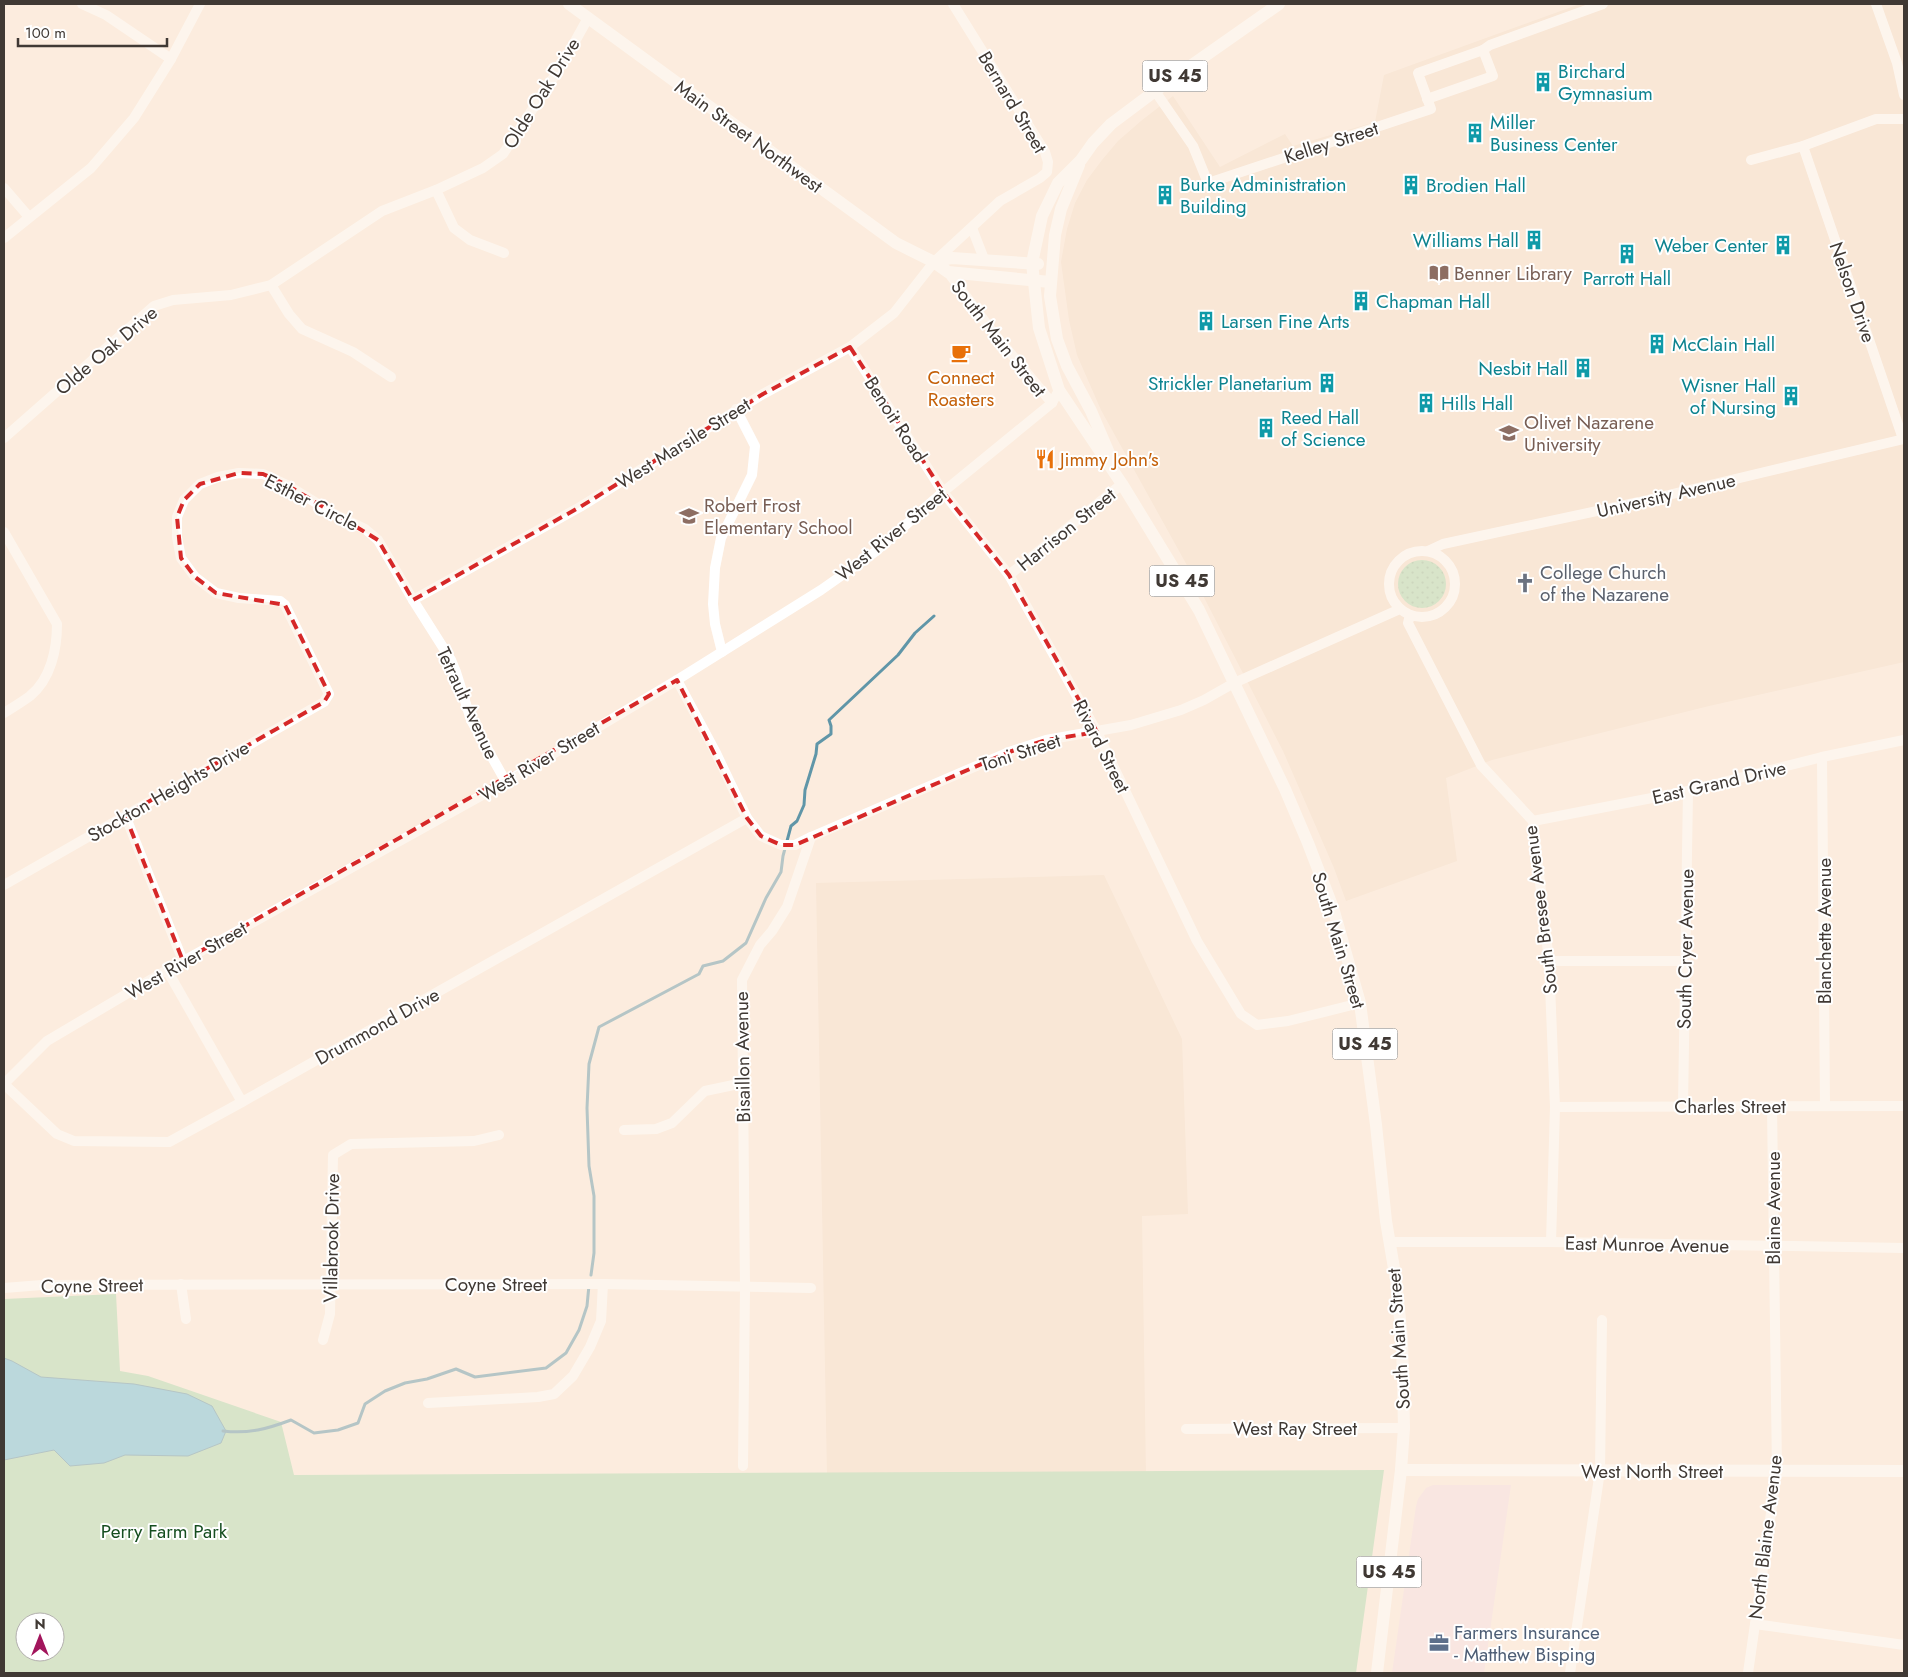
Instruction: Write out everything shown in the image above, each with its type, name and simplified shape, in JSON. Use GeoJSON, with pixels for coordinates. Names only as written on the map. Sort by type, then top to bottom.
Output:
{"type":"FeatureCollection","features":[{"type":"Feature","properties":{"kind":"main road","name":"Main Street Northwest"},"geometry":{"type":"LineString","coordinates":[[569,4],[896,243],[934,262],[948,272]]}},
{"type":"Feature","properties":{"kind":"main road","name":"US 45"},"geometry":{"type":"LineString","coordinates":[[1033,280],[1032,263],[1042,216],[1058,183],[1081,160],[1111,124],[1154,91],[1279,4]]}},
{"type":"Feature","properties":{"kind":"main road","name":"US 45"},"geometry":{"type":"LineString","coordinates":[[1050,282],[1055,235],[1062,209],[1081,160]]}},
{"type":"Feature","properties":{"kind":"main road"},"geometry":{"type":"LineString","coordinates":[[934,262],[952,258],[984,259],[1052,266]]}},
{"type":"Feature","properties":{"kind":"main road"},"geometry":{"type":"LineString","coordinates":[[948,272],[1050,282]]}},
{"type":"Feature","properties":{"kind":"main road","name":"South Main Street"},"geometry":{"type":"LineString","coordinates":[[1033,280],[1039,328],[1059,390],[1122,484],[1199,610],[1285,789],[1333,908],[1360,1003],[1389,1242],[1396,1280],[1402,1340],[1404,1428],[1401,1470]]}},
{"type":"Feature","properties":{"kind":"main road","name":"South Main Street"},"geometry":{"type":"LineString","coordinates":[[1050,282],[1050,296],[1057,338],[1067,366],[1091,411],[1122,484]]}},
{"type":"Feature","properties":{"kind":"main road","name":"US 45"},"geometry":{"type":"LineString","coordinates":[[1376,1673],[1401,1470]]}},
{"type":"Feature","properties":{"kind":"main road","name":"West North Street"},"geometry":{"type":"LineString","coordinates":[[1401,1470],[1904,1471]]}},
{"type":"Feature","properties":{"kind":"street"},"geometry":{"type":"LineString","coordinates":[[82,4],[106,15],[171,59]]}},
{"type":"Feature","properties":{"kind":"street"},"geometry":{"type":"LineString","coordinates":[[4,238],[91,168],[134,118],[171,59],[200,4]]}},
{"type":"Feature","properties":{"kind":"street","name":"Bernard Street"},"geometry":{"type":"LineString","coordinates":[[934,262],[1000,201],[1047,172],[1048,162],[1045,152],[953,4]]}},
{"type":"Feature","properties":{"kind":"street"},"geometry":{"type":"LineString","coordinates":[[1483,50],[1493,76],[1427,99],[1418,73],[1603,4]]}},
{"type":"Feature","properties":{"kind":"street"},"geometry":{"type":"LineString","coordinates":[[1876,4],[1897,63],[1904,95]]}},
{"type":"Feature","properties":{"kind":"street","name":"Olde Oak Drive"},"geometry":{"type":"LineString","coordinates":[[4,438],[154,306],[173,300],[231,295],[271,285],[382,211],[436,190],[483,168],[503,154],[563,63],[588,18]]}},
{"type":"Feature","properties":{"kind":"street","name":"Kelley Street"},"geometry":{"type":"LineString","coordinates":[[1154,91],[1193,146],[1208,183],[1432,109],[1427,99]]}},
{"type":"Feature","properties":{"kind":"street"},"geometry":{"type":"LineString","coordinates":[[1751,160],[1803,146],[1876,119],[1904,119]]}},
{"type":"Feature","properties":{"kind":"street","name":"Nelson Drive"},"geometry":{"type":"LineString","coordinates":[[1803,146],[1904,439]]}},
{"type":"Feature","properties":{"kind":"street"},"geometry":{"type":"LineString","coordinates":[[4,188],[29,217]]}},
{"type":"Feature","properties":{"kind":"street"},"geometry":{"type":"LineString","coordinates":[[436,190],[454,228],[470,240],[504,253]]}},
{"type":"Feature","properties":{"kind":"street"},"geometry":{"type":"LineString","coordinates":[[972,228],[984,259]]}},
{"type":"Feature","properties":{"kind":"street","name":"West Marsile Street"},"geometry":{"type":"LineString","coordinates":[[413,600],[580,507],[736,409],[850,347],[894,312],[934,262]]}},
{"type":"Feature","properties":{"kind":"street","name":"South Main Street"},"geometry":{"type":"LineString","coordinates":[[948,272],[992,331],[1052,403]]}},
{"type":"Feature","properties":{"kind":"street"},"geometry":{"type":"LineString","coordinates":[[271,285],[289,314],[302,329],[352,352],[391,377]]}},
{"type":"Feature","properties":{"kind":"street","name":"Benoit Road"},"geometry":{"type":"LineString","coordinates":[[850,347],[943,492]]}},
{"type":"Feature","properties":{"kind":"street","name":"West River Street"},"geometry":{"type":"LineString","coordinates":[[4,1084],[47,1041],[167,970],[506,782],[677,680],[821,590],[875,552],[943,492],[1052,403],[1059,390]]}},
{"type":"Feature","properties":{"kind":"street"},"geometry":{"type":"LineString","coordinates":[[1052,403],[1070,408]]}},
{"type":"Feature","properties":{"kind":"street"},"geometry":{"type":"LineString","coordinates":[[722,652],[715,624],[713,604],[715,568],[721,538],[752,475],[755,446],[736,409]]}},
{"type":"Feature","properties":{"kind":"street","name":"University Avenue"},"geometry":{"type":"LineString","coordinates":[[1400,609],[1393,600],[1389,590],[1392,569],[1398,560],[1417,550],[1428,551],[1443,544],[1648,500],[1904,439]]}},
{"type":"Feature","properties":{"kind":"street","name":"Esther Circle"},"geometry":{"type":"LineString","coordinates":[[329,694],[285,605],[280,601],[239,598],[216,593],[195,577],[181,558],[177,537],[177,517],[184,500],[200,484],[218,476],[239,473],[263,474],[287,485],[336,515],[365,529],[378,540],[413,600]]}},
{"type":"Feature","properties":{"kind":"street","name":"Harrison Street"},"geometry":{"type":"LineString","coordinates":[[1009,575],[1122,484]]}},
{"type":"Feature","properties":{"kind":"street","name":"Rivard Street"},"geometry":{"type":"LineString","coordinates":[[943,492],[1009,575],[1098,732],[1196,941],[1241,1014],[1257,1025],[1288,1021],[1360,1003]]}},
{"type":"Feature","properties":{"kind":"street"},"geometry":{"type":"LineString","coordinates":[[4,532],[57,624],[57,642],[47,677],[31,695],[4,713]]}},
{"type":"Feature","properties":{"kind":"street"},"geometry":{"type":"LineString","coordinates":[[1234,683],[1400,609],[1410,615],[1421,617],[1437,614],[1450,603],[1455,593],[1456,582],[1454,571],[1447,561],[1438,554],[1428,551]]}},
{"type":"Feature","properties":{"kind":"street","name":"Tetrault Avenue"},"geometry":{"type":"LineString","coordinates":[[413,600],[451,660],[471,720],[506,782]]}},
{"type":"Feature","properties":{"kind":"street","name":"South Bresee Avenue"},"geometry":{"type":"LineString","coordinates":[[1410,615],[1408,623],[1481,765],[1533,821],[1548,960],[1555,1107],[1551,1242]]}},
{"type":"Feature","properties":{"kind":"street"},"geometry":{"type":"LineString","coordinates":[[677,680],[746,818],[761,836],[781,845],[799,844],[811,837]]}},
{"type":"Feature","properties":{"kind":"street","name":"Toni Street"},"geometry":{"type":"LineString","coordinates":[[811,837],[1009,752],[1046,740],[1131,725],[1181,710],[1204,700],[1234,683]]}},
{"type":"Feature","properties":{"kind":"street","name":"Stockton Heights Drive"},"geometry":{"type":"LineString","coordinates":[[4,884],[324,702],[329,694]]}},
{"type":"Feature","properties":{"kind":"street","name":"East Grand Drive"},"geometry":{"type":"LineString","coordinates":[[1533,821],[1688,791],[1822,757],[1904,740]]}},
{"type":"Feature","properties":{"kind":"street","name":"Blanchette Avenue"},"geometry":{"type":"LineString","coordinates":[[1822,757],[1825,1106]]}},
{"type":"Feature","properties":{"kind":"street","name":"South Cryer Avenue"},"geometry":{"type":"LineString","coordinates":[[1683,1106],[1688,791]]}},
{"type":"Feature","properties":{"kind":"street"},"geometry":{"type":"LineString","coordinates":[[125,815],[183,961]]}},
{"type":"Feature","properties":{"kind":"street","name":"Drummond Drive"},"geometry":{"type":"LineString","coordinates":[[4,1084],[57,1134],[74,1141],[169,1142],[746,818]]}},
{"type":"Feature","properties":{"kind":"street","name":"Bisaillon Avenue"},"geometry":{"type":"LineString","coordinates":[[743,1466],[745,1288],[742,980],[760,945],[772,931],[787,907],[811,837]]}},
{"type":"Feature","properties":{"kind":"street"},"geometry":{"type":"LineString","coordinates":[[1548,960],[1685,961]]}},
{"type":"Feature","properties":{"kind":"street"},"geometry":{"type":"LineString","coordinates":[[167,970],[242,1102]]}},
{"type":"Feature","properties":{"kind":"street"},"geometry":{"type":"LineString","coordinates":[[624,1130],[656,1129],[672,1123],[705,1091],[743,1083]]}},
{"type":"Feature","properties":{"kind":"street","name":"Blaine Avenue"},"geometry":{"type":"LineString","coordinates":[[1772,1106],[1773,1310]]}},
{"type":"Feature","properties":{"kind":"street","name":"Charles Street"},"geometry":{"type":"LineString","coordinates":[[1555,1107],[1904,1106]]}},
{"type":"Feature","properties":{"kind":"street","name":"Villabrook Drive"},"geometry":{"type":"LineString","coordinates":[[323,1340],[330,1314],[333,1155],[351,1144],[474,1141],[499,1135]]}},
{"type":"Feature","properties":{"kind":"street","name":"East Munroe Avenue"},"geometry":{"type":"LineString","coordinates":[[1389,1242],[1551,1242],[1904,1248]]}},
{"type":"Feature","properties":{"kind":"street"},"geometry":{"type":"LineString","coordinates":[[181,1284],[186,1319]]}},
{"type":"Feature","properties":{"kind":"street","name":"Coyne Street"},"geometry":{"type":"LineString","coordinates":[[4,1288],[42,1285],[181,1284],[603,1284],[811,1288]]}},
{"type":"Feature","properties":{"kind":"street"},"geometry":{"type":"LineString","coordinates":[[428,1403],[538,1397],[554,1394],[572,1376],[590,1347],[601,1321],[603,1284]]}},
{"type":"Feature","properties":{"kind":"street","name":"North Blaine Avenue"},"geometry":{"type":"LineString","coordinates":[[1748,1673],[1777,1471],[1773,1310]]}},
{"type":"Feature","properties":{"kind":"street"},"geometry":{"type":"LineString","coordinates":[[1570,1673],[1600,1470],[1602,1320]]}},
{"type":"Feature","properties":{"kind":"street","name":"West Ray Street"},"geometry":{"type":"LineString","coordinates":[[1186,1429],[1404,1428]]}},
{"type":"Feature","properties":{"kind":"street"},"geometry":{"type":"LineString","coordinates":[[1755,1624],[1904,1645]]}},
{"type":"Feature","properties":{"kind":"highlighted area"},"geometry":{"type":"Polygon","coordinates":[[[850,347],[943,492],[1009,575],[1097,732],[1046,740],[1009,752],[795,845],[781,845],[761,836],[747,818],[677,680],[183,961],[125,815],[324,702],[329,694],[285,605],[216,593],[195,577],[181,558],[177,517],[184,500],[200,484],[239,473],[263,474],[287,485],[378,540],[413,600],[580,507],[763,394],[850,347]]]}},
{"type":"Feature","properties":{"kind":"shaded area","name":"Olivet Nazarene University"},"geometry":{"type":"Polygon","coordinates":[[[1580,4],[1904,4],[1904,662],[1709,706],[1492,760],[1446,778],[1457,861],[1346,901],[1334,868],[1283,751],[1194,578],[1101,410],[1077,355],[1069,320],[1061,262],[1067,229],[1075,203],[1087,180],[1102,160],[1118,141],[1173,96],[1220,167],[1285,134],[1293,146],[1375,122],[1384,75],[1580,4]]]}},
{"type":"Feature","properties":{"kind":"shaded area"},"geometry":{"type":"Polygon","coordinates":[[[1104,875],[1182,1039],[1188,1214],[1142,1216],[1146,1477],[827,1475],[816,883],[1104,875]]]}},
{"type":"Feature","properties":{"kind":"shaded area"},"geometry":{"type":"Polygon","coordinates":[[[1433,1485],[1511,1485],[1484,1673],[1392,1673],[1416,1506],[1418,1499],[1426,1488],[1433,1485]]]}},
{"type":"Feature","properties":{"kind":"green space"},"geometry":{"type":"Polygon","coordinates":[[[1422,560],[1431,562],[1439,567],[1444,575],[1446,584],[1444,593],[1439,601],[1431,606],[1422,608],[1413,606],[1405,601],[1400,593],[1398,584],[1400,575],[1405,567],[1413,562],[1422,560]]]}},
{"type":"Feature","properties":{"kind":"green space","name":"Perry Farm Park"},"geometry":{"type":"Polygon","coordinates":[[[116,1294],[120,1371],[148,1376],[281,1422],[294,1475],[1384,1470],[1356,1673],[4,1673],[4,1299],[116,1294]]]}},
{"type":"Feature","properties":{"kind":"water"},"geometry":{"type":"Polygon","coordinates":[[[4,1358],[41,1377],[134,1384],[187,1394],[212,1406],[226,1431],[221,1443],[188,1456],[125,1455],[104,1463],[70,1466],[54,1450],[4,1460],[4,1358]]]}},
{"type":"Feature","properties":{"kind":"waterway"},"geometry":{"type":"LineString","coordinates":[[591,1275],[594,1253],[594,1196],[589,1166],[587,1108],[589,1064],[599,1027],[699,974],[703,966],[723,961],[746,943],[766,898],[781,872],[791,826],[797,821],[804,805],[805,790],[816,754],[817,744],[831,734],[829,720],[898,655],[915,633],[934,616]]}},
{"type":"Feature","properties":{"kind":"waterway"},"geometry":{"type":"LineString","coordinates":[[223,1431],[241,1432],[258,1430],[291,1420],[314,1433],[338,1430],[358,1423],[365,1404],[385,1391],[405,1383],[427,1379],[456,1369],[475,1377],[546,1368],[566,1353],[579,1330],[587,1306],[589,1285]]}},
{"type":"Feature","properties":{"kind":"place","name":"Birchard Gymnasium"},"geometry":{"type":"Point","coordinates":[1543,82]}},
{"type":"Feature","properties":{"kind":"place","name":"Miller Business Center"},"geometry":{"type":"Point","coordinates":[1475,133]}},
{"type":"Feature","properties":{"kind":"place","name":"Brodien Hall"},"geometry":{"type":"Point","coordinates":[1411,185]}},
{"type":"Feature","properties":{"kind":"place","name":"Burke Administration Building"},"geometry":{"type":"Point","coordinates":[1165,195]}},
{"type":"Feature","properties":{"kind":"place","name":"Williams Hall"},"geometry":{"type":"Point","coordinates":[1534,240]}},
{"type":"Feature","properties":{"kind":"place","name":"Weber Center"},"geometry":{"type":"Point","coordinates":[1783,245]}},
{"type":"Feature","properties":{"kind":"place","name":"Parrott Hall"},"geometry":{"type":"Point","coordinates":[1627,254]}},
{"type":"Feature","properties":{"kind":"place","name":"Benner Library"},"geometry":{"type":"Point","coordinates":[1439,273]}},
{"type":"Feature","properties":{"kind":"place","name":"Chapman Hall"},"geometry":{"type":"Point","coordinates":[1361,301]}},
{"type":"Feature","properties":{"kind":"place","name":"Larsen Fine Arts"},"geometry":{"type":"Point","coordinates":[1206,321]}},
{"type":"Feature","properties":{"kind":"place","name":"McClain Hall"},"geometry":{"type":"Point","coordinates":[1657,344]}},
{"type":"Feature","properties":{"kind":"place","name":"Connect Roasters"},"geometry":{"type":"Point","coordinates":[961,353]}},
{"type":"Feature","properties":{"kind":"place","name":"Nesbit Hall"},"geometry":{"type":"Point","coordinates":[1583,368]}},
{"type":"Feature","properties":{"kind":"place","name":"Strickler Planetarium"},"geometry":{"type":"Point","coordinates":[1327,383]}},
{"type":"Feature","properties":{"kind":"place","name":"Wisner Hall of Nursing"},"geometry":{"type":"Point","coordinates":[1791,396]}},
{"type":"Feature","properties":{"kind":"place","name":"Hills Hall"},"geometry":{"type":"Point","coordinates":[1426,403]}},
{"type":"Feature","properties":{"kind":"place","name":"Reed Hall of Science"},"geometry":{"type":"Point","coordinates":[1266,428]}},
{"type":"Feature","properties":{"kind":"place","name":"Olivet Nazarene University"},"geometry":{"type":"Point","coordinates":[1509,433]}},
{"type":"Feature","properties":{"kind":"place","name":"Jimmy John's"},"geometry":{"type":"Point","coordinates":[1045,459]}},
{"type":"Feature","properties":{"kind":"place","name":"Robert Frost Elementary School"},"geometry":{"type":"Point","coordinates":[689,516]}},
{"type":"Feature","properties":{"kind":"place","name":"College Church of the Nazarene"},"geometry":{"type":"Point","coordinates":[1525,583]}},
{"type":"Feature","properties":{"kind":"place","name":"Farmers Insurance - Matthew Bisping"},"geometry":{"type":"Point","coordinates":[1439,1643]}}]}
